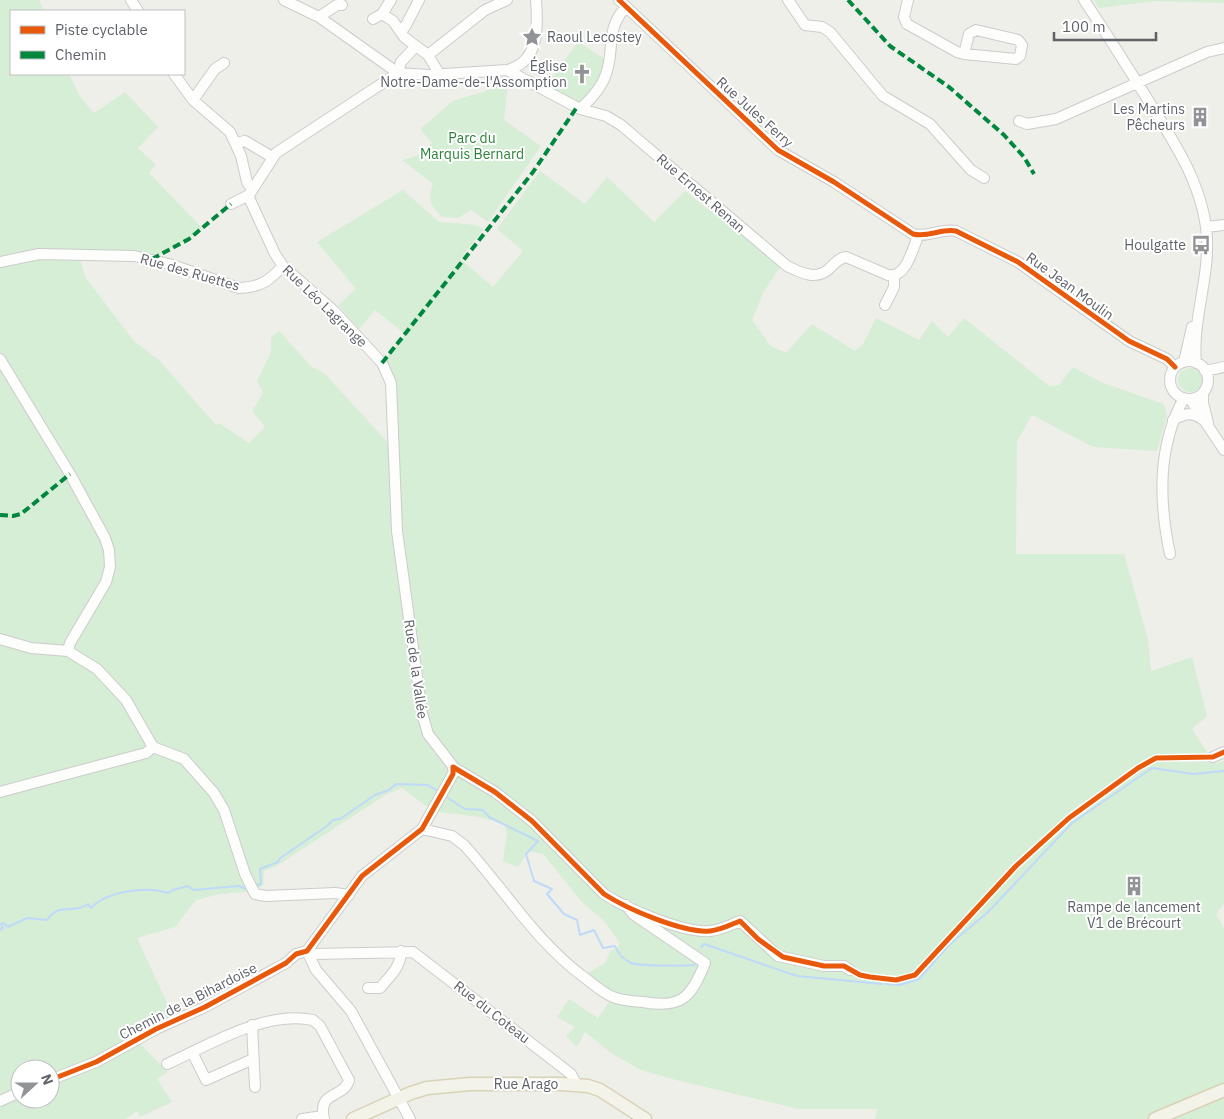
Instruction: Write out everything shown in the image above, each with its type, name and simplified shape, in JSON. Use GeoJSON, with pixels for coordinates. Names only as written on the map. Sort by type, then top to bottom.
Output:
{"type":"FeatureCollection","features":[{"type":"Feature","properties":{"kind":"main road","name":"Rue Arago"},"geometry":{"type":"LineString","coordinates":[[353,1119],[420,1090],[442,1086],[576,1084],[600,1090],[645,1119]]}},
{"type":"Feature","properties":{"kind":"main road"},"geometry":{"type":"LineString","coordinates":[[1155,1119],[1224,1090]]}},
{"type":"Feature","properties":{"kind":"street"},"geometry":{"type":"LineString","coordinates":[[284,0],[319,17],[398,73],[440,75],[507,70],[522,61],[534,46],[538,23],[536,0]]}},
{"type":"Feature","properties":{"kind":"street"},"geometry":{"type":"LineString","coordinates":[[390,0],[378,17],[393,21],[400,32],[428,55],[440,75]]}},
{"type":"Feature","properties":{"kind":"street"},"geometry":{"type":"LineString","coordinates":[[400,32],[406,25],[418,0]]}},
{"type":"Feature","properties":{"kind":"street"},"geometry":{"type":"LineString","coordinates":[[428,55],[485,10],[507,0]]}},
{"type":"Feature","properties":{"kind":"street"},"geometry":{"type":"LineString","coordinates":[[788,0],[805,25],[822,28],[830,32],[883,96],[930,124],[971,170],[984,178]]}},
{"type":"Feature","properties":{"kind":"street"},"geometry":{"type":"LineString","coordinates":[[908,0],[904,17],[907,24],[928,37],[934,37],[964,54],[1018,58],[1022,45],[1018,40],[976,30],[969,34],[964,54]]}},
{"type":"Feature","properties":{"kind":"street"},"geometry":{"type":"LineString","coordinates":[[1084,0],[1138,83],[1186,163],[1194,181],[1206,227],[1206,271],[1198,316],[1196,363]]}},
{"type":"Feature","properties":{"kind":"street"},"geometry":{"type":"LineString","coordinates":[[319,17],[337,4],[342,5]]}},
{"type":"Feature","properties":{"kind":"street"},"geometry":{"type":"LineString","coordinates":[[580,109],[590,100],[605,77],[612,30],[622,4]]}},
{"type":"Feature","properties":{"kind":"street","name":"Rue Jules Ferry"},"geometry":{"type":"LineString","coordinates":[[622,4],[778,150],[834,182],[902,228],[918,236]]}},
{"type":"Feature","properties":{"kind":"street"},"geometry":{"type":"LineString","coordinates":[[231,204],[251,192],[272,157],[398,73],[401,62],[416,46]]}},
{"type":"Feature","properties":{"kind":"street"},"geometry":{"type":"LineString","coordinates":[[1019,121],[1027,124],[1056,120],[1207,52],[1224,48]]}},
{"type":"Feature","properties":{"kind":"street"},"geometry":{"type":"LineString","coordinates":[[193,100],[215,69],[224,63]]}},
{"type":"Feature","properties":{"kind":"street","name":"Rue Ernest Renan"},"geometry":{"type":"LineString","coordinates":[[507,70],[580,109],[606,116],[636,136],[786,266],[804,274],[815,275],[824,273],[840,259],[846,257],[894,275]]}},
{"type":"Feature","properties":{"kind":"street"},"geometry":{"type":"LineString","coordinates":[[175,75],[193,100],[229,130],[236,142],[245,141],[272,157]]}},
{"type":"Feature","properties":{"kind":"street","name":"Rue Léo Lagrange"},"geometry":{"type":"LineString","coordinates":[[236,142],[251,192],[250,200],[268,240],[283,266],[334,311],[382,363],[391,383],[393,448]]}},
{"type":"Feature","properties":{"kind":"street"},"geometry":{"type":"LineString","coordinates":[[1206,227],[1224,225]]}},
{"type":"Feature","properties":{"kind":"street","name":"Rue Jean Moulin"},"geometry":{"type":"LineString","coordinates":[[918,236],[953,230],[1003,253],[1025,266],[1128,341],[1180,365]]}},
{"type":"Feature","properties":{"kind":"street"},"geometry":{"type":"LineString","coordinates":[[885,305],[894,287],[894,275],[901,271],[907,262],[918,236]]}},
{"type":"Feature","properties":{"kind":"street","name":"Rue des Ruettes"},"geometry":{"type":"LineString","coordinates":[[0,262],[39,254],[134,256],[169,264],[239,288],[251,287],[271,279],[283,266]]}},
{"type":"Feature","properties":{"kind":"street"},"geometry":{"type":"LineString","coordinates":[[1198,316],[1191,329],[1180,365],[1171,377],[1172,388],[1187,399],[1224,450]]}},
{"type":"Feature","properties":{"kind":"street"},"geometry":{"type":"LineString","coordinates":[[0,359],[70,474],[105,538],[109,550],[110,567],[106,582],[70,643],[68,651]]}},
{"type":"Feature","properties":{"kind":"street"},"geometry":{"type":"LineString","coordinates":[[1180,365],[1196,363],[1205,371],[1208,382],[1203,392],[1203,404],[1207,425]]}},
{"type":"Feature","properties":{"kind":"street"},"geometry":{"type":"LineString","coordinates":[[1205,371],[1224,367]]}},
{"type":"Feature","properties":{"kind":"street"},"geometry":{"type":"LineString","coordinates":[[1170,554],[1164,526],[1162,496],[1164,459],[1173,420],[1187,399],[1203,392]]}},
{"type":"Feature","properties":{"kind":"street"},"geometry":{"type":"LineString","coordinates":[[1173,420],[1192,414],[1207,425]]}},
{"type":"Feature","properties":{"kind":"street","name":"Rue de la Vallée"},"geometry":{"type":"LineString","coordinates":[[393,448],[397,531],[422,713],[428,734],[453,767]]}},
{"type":"Feature","properties":{"kind":"street"},"geometry":{"type":"LineString","coordinates":[[0,639],[30,648],[68,651],[97,669],[116,687],[132,709],[152,747],[184,759],[214,793],[224,810],[247,879],[256,894],[266,896],[336,892],[349,896]]}},
{"type":"Feature","properties":{"kind":"street"},"geometry":{"type":"LineString","coordinates":[[0,792],[146,753],[152,747]]}},
{"type":"Feature","properties":{"kind":"street"},"geometry":{"type":"LineString","coordinates":[[1213,757],[1224,752]]}},
{"type":"Feature","properties":{"kind":"street"},"geometry":{"type":"LineString","coordinates":[[410,1119],[351,1011],[316,970],[307,951],[311,943],[349,896],[362,876],[422,829],[454,772],[453,767]]}},
{"type":"Feature","properties":{"kind":"street"},"geometry":{"type":"LineString","coordinates":[[453,767],[522,812],[604,894],[686,930],[715,930],[740,920],[778,956],[824,966],[844,966],[850,970]]}},
{"type":"Feature","properties":{"kind":"street"},"geometry":{"type":"LineString","coordinates":[[422,829],[452,836],[464,845],[550,950],[567,965],[614,997],[656,1005],[677,1003],[690,993],[704,963],[633,914],[626,905]]}},
{"type":"Feature","properties":{"kind":"street","name":"Rue du Coteau"},"geometry":{"type":"LineString","coordinates":[[307,951],[313,954],[401,951],[415,953],[572,1074],[576,1084]]}},
{"type":"Feature","properties":{"kind":"street","name":"Chemin de la Bihardoise"},"geometry":{"type":"LineString","coordinates":[[60,1076],[96,1062],[156,1029],[213,1003],[286,963],[296,954],[307,951]]}},
{"type":"Feature","properties":{"kind":"street"},"geometry":{"type":"LineString","coordinates":[[368,988],[380,988],[391,976],[399,966],[401,951]]}},
{"type":"Feature","properties":{"kind":"street"},"geometry":{"type":"LineString","coordinates":[[167,1064],[252,1025],[263,1022],[308,1019],[318,1023],[349,1080],[345,1087],[326,1099],[323,1106],[324,1118],[302,1119]]}},
{"type":"Feature","properties":{"kind":"street"},"geometry":{"type":"LineString","coordinates":[[252,1025],[255,1087]]}},
{"type":"Feature","properties":{"kind":"street"},"geometry":{"type":"LineString","coordinates":[[192,1052],[205,1079],[214,1078],[253,1059]]}},
{"type":"Feature","properties":{"kind":"green space"},"geometry":{"type":"Polygon","coordinates":[[[0,0],[39,0],[44,10],[10,10],[10,75],[70,75],[81,98],[94,113],[125,92],[158,127],[138,148],[156,165],[149,173],[202,228],[189,239],[152,259],[79,255],[85,277],[134,341],[160,361],[216,425],[219,423],[249,443],[265,427],[252,411],[263,393],[257,381],[271,352],[271,338],[279,331],[312,367],[324,373],[392,447],[391,383],[382,363],[405,334],[375,310],[359,329],[338,305],[356,289],[317,242],[403,190],[439,222],[476,225],[484,229],[460,259],[493,287],[523,251],[497,229],[540,171],[585,204],[607,177],[654,222],[685,191],[709,210],[714,208],[781,266],[764,291],[752,320],[771,346],[786,353],[812,324],[855,351],[863,344],[876,318],[919,340],[932,321],[948,337],[964,318],[1049,386],[1059,385],[1073,367],[1103,383],[1164,404],[1167,416],[1157,451],[1093,447],[1032,415],[1017,441],[1016,554],[1124,554],[1148,639],[1151,671],[1192,657],[1207,716],[1192,729],[1215,764],[1224,761],[1224,904],[1216,914],[1224,928],[1224,1119],[875,1119],[877,1109],[799,1109],[641,1070],[611,1053],[585,1032],[577,1047],[566,1036],[575,1027],[557,1017],[569,999],[598,1018],[611,999],[592,983],[595,978],[588,973],[605,963],[611,950],[617,948],[620,943],[604,921],[582,902],[543,854],[529,851],[518,867],[503,861],[507,833],[504,824],[479,817],[438,812],[450,784],[463,789],[448,782],[433,811],[402,788],[387,794],[275,867],[264,871],[263,886],[245,892],[220,894],[196,900],[175,927],[137,938],[175,1020],[136,1040],[168,1072],[157,1079],[172,1102],[140,1117],[137,1111],[125,1119],[0,1119],[0,0]]]}},
{"type":"Feature","properties":{"kind":"green space"},"geometry":{"type":"Polygon","coordinates":[[[1094,0],[1224,0],[1224,3],[1156,1],[1099,8],[1094,0]]]}},
{"type":"Feature","properties":{"kind":"green space"},"geometry":{"type":"Polygon","coordinates":[[[578,42],[608,61],[601,80],[593,93],[583,101],[577,102],[564,98],[545,87],[578,42]]]}},
{"type":"Feature","properties":{"kind":"green space","name":"Parc du Marquis Bernard"},"geometry":{"type":"Polygon","coordinates":[[[503,80],[508,82],[504,120],[541,146],[488,222],[471,210],[458,218],[443,217],[431,202],[430,194],[433,184],[402,160],[416,156],[432,143],[420,129],[453,101],[486,91],[503,80]]]}},
{"type":"Feature","properties":{"kind":"green space"},"geometry":{"type":"Polygon","coordinates":[[[1190,368],[1199,371],[1202,380],[1199,389],[1190,392],[1181,389],[1178,380],[1181,371],[1190,368]]]}},
{"type":"Feature","properties":{"kind":"waterway"},"geometry":{"type":"LineString","coordinates":[[886,984],[900,985],[919,979],[949,945],[988,912],[1072,823],[1152,768],[1193,774],[1224,771]]}},
{"type":"Feature","properties":{"kind":"waterway"},"geometry":{"type":"LineString","coordinates":[[257,885],[261,884],[260,869],[278,862],[279,859],[333,820],[340,819],[375,795],[389,790],[396,784],[428,785],[439,792]]}},
{"type":"Feature","properties":{"kind":"waterway"},"geometry":{"type":"LineString","coordinates":[[445,796],[465,809],[483,810],[489,817],[538,841],[526,854],[534,881],[552,889],[547,894],[564,914],[577,920],[580,935],[594,930],[603,948],[615,946],[623,958],[635,964],[694,965],[696,962]]}},
{"type":"Feature","properties":{"kind":"waterway"},"geometry":{"type":"LineString","coordinates":[[0,930],[3,928],[1,924],[4,923],[8,927],[27,918],[47,920],[52,914],[62,909],[77,908],[88,904],[91,908],[107,897],[127,891],[149,890],[168,893],[188,886],[193,890],[239,886],[246,889]]}},
{"type":"Feature","properties":{"kind":"waterway"},"geometry":{"type":"LineString","coordinates":[[701,947],[704,944],[797,976],[882,984]]}},
{"type":"Feature","properties":{"kind":"marked path"},"geometry":{"type":"LineString","coordinates":[[848,0],[890,46],[949,87],[1004,135],[1024,157],[1034,174]]}},
{"type":"Feature","properties":{"kind":"marked path"},"geometry":{"type":"LineString","coordinates":[[382,363],[533,172],[577,107]]}},
{"type":"Feature","properties":{"kind":"marked path"},"geometry":{"type":"LineString","coordinates":[[152,259],[189,239],[231,204]]}},
{"type":"Feature","properties":{"kind":"marked path"},"geometry":{"type":"LineString","coordinates":[[0,515],[13,516],[21,514],[70,474]]}},
{"type":"Feature","properties":{"kind":"cycle path"},"geometry":{"type":"LineString","coordinates":[[619,0],[778,150],[834,182],[913,234],[924,235],[950,230],[956,231],[1018,262],[1129,341],[1167,359],[1175,367]]}},
{"type":"Feature","properties":{"kind":"cycle path"},"geometry":{"type":"LineString","coordinates":[[60,1076],[96,1062],[156,1029],[205,1007],[286,963],[296,954],[307,951],[362,876],[422,829],[453,774],[453,767],[495,792],[532,821],[604,894],[626,906],[656,919],[699,931],[718,930],[740,921],[758,939],[783,957],[824,966],[844,966],[860,975],[896,980],[915,975],[1016,866],[1069,818],[1138,768],[1156,758],[1213,757],[1224,752]]}},
{"type":"Feature","properties":{"kind":"place","name":"Raoul Lecostey"},"geometry":{"type":"Point","coordinates":[532,37]}},
{"type":"Feature","properties":{"kind":"place","name":"Église Notre-Dame-de-l'Assomption"},"geometry":{"type":"Point","coordinates":[582,74]}},
{"type":"Feature","properties":{"kind":"place","name":"Les Martins Pêcheurs"},"geometry":{"type":"Point","coordinates":[1200,117]}},
{"type":"Feature","properties":{"kind":"place","name":"Houlgatte"},"geometry":{"type":"Point","coordinates":[1201,245]}},
{"type":"Feature","properties":{"kind":"place","name":"Rampe de lancement V1 de Brécourt"},"geometry":{"type":"Point","coordinates":[1134,886]}}]}
